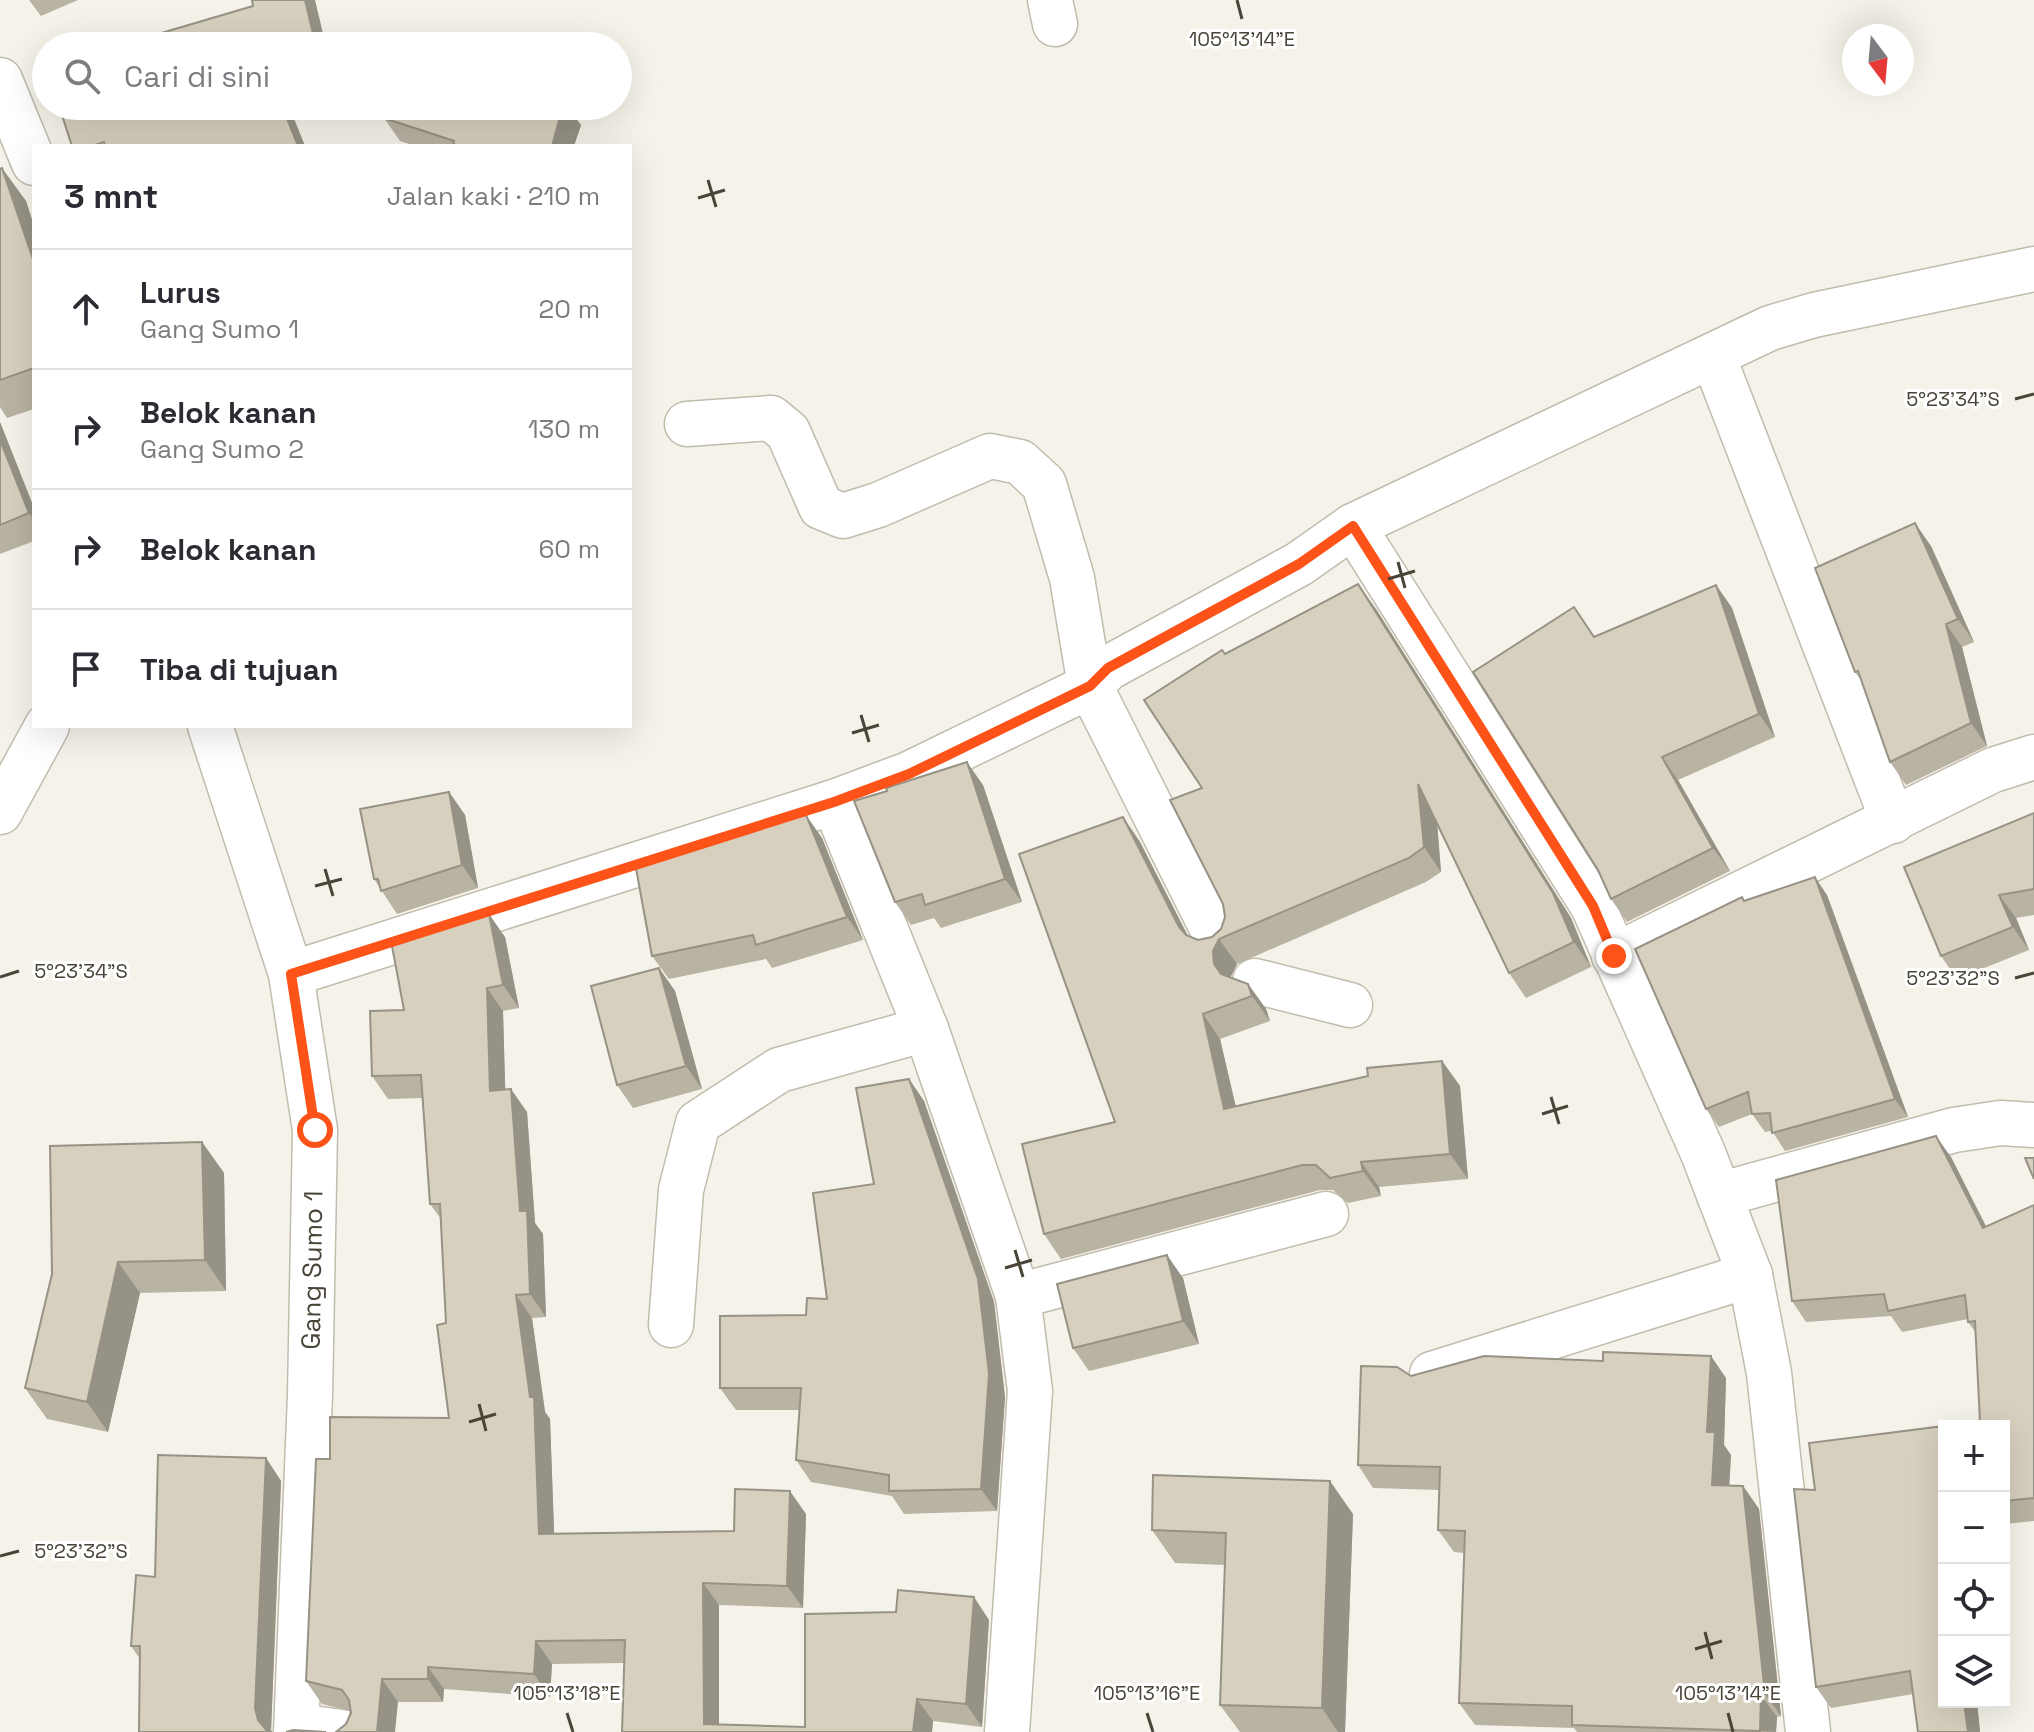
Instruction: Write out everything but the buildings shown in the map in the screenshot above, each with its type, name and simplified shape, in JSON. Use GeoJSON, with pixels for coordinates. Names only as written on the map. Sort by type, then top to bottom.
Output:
{"type":"FeatureCollection","features":[{"type":"Feature","properties":{"kind":"street"},"geometry":{"type":"LineString","coordinates":[[0,80],[32,158]]}},
{"type":"Feature","properties":{"kind":"street"},"geometry":{"type":"LineString","coordinates":[[291,974],[834,802],[909,774],[1090,686],[1108,668],[1299,564],[1353,526],[1770,328],[1814,315],[2034,269]]}},
{"type":"Feature","properties":{"kind":"street"},"geometry":{"type":"LineString","coordinates":[[1713,356],[1893,821]]}},
{"type":"Feature","properties":{"kind":"street"},"geometry":{"type":"LineString","coordinates":[[687,424],[771,418],[788,432],[821,507],[843,516],[878,505],[990,456],[1020,462],[1044,484],[1072,578],[1090,686],[1218,940]]}},
{"type":"Feature","properties":{"kind":"street"},"geometry":{"type":"LineString","coordinates":[[1353,526],[1593,906],[1719,1195],[1750,1275],[1769,1373],[1808,1732]]}},
{"type":"Feature","properties":{"kind":"street"},"geometry":{"type":"LineString","coordinates":[[0,812],[46,728]]}},
{"type":"Feature","properties":{"kind":"street","name":"Gang Sumo 1"},"geometry":{"type":"LineString","coordinates":[[211,728],[291,974],[315,1130],[310,1396],[296,1729]]}},
{"type":"Feature","properties":{"kind":"street"},"geometry":{"type":"LineString","coordinates":[[1614,956],[1993,770],[2034,757]]}},
{"type":"Feature","properties":{"kind":"street"},"geometry":{"type":"LineString","coordinates":[[834,802],[926,1029],[1018,1296],[1030,1391],[1007,1732]]}},
{"type":"Feature","properties":{"kind":"street"},"geometry":{"type":"LineString","coordinates":[[1255,981],[1350,1005]]}},
{"type":"Feature","properties":{"kind":"street"},"geometry":{"type":"LineString","coordinates":[[671,1325],[681,1190],[698,1123],[779,1070],[926,1029]]}},
{"type":"Feature","properties":{"kind":"street"},"geometry":{"type":"LineString","coordinates":[[1719,1195],[1954,1130],[2000,1123],[2034,1125]]}},
{"type":"Feature","properties":{"kind":"street"},"geometry":{"type":"LineString","coordinates":[[1018,1296],[1326,1214]]}},
{"type":"Feature","properties":{"kind":"street"},"geometry":{"type":"LineString","coordinates":[[1432,1374],[1750,1275]]}},
{"type":"Feature","properties":{"kind":"street"},"geometry":{"type":"LineString","coordinates":[[296,1729],[342,1732]]}},
{"type":"Feature","properties":{"kind":"route"},"geometry":{"type":"LineString","coordinates":[[315,1130],[291,974],[834,802],[909,774],[1090,686],[1108,668],[1299,564],[1353,526],[1593,906],[1614,956]]}}]}
